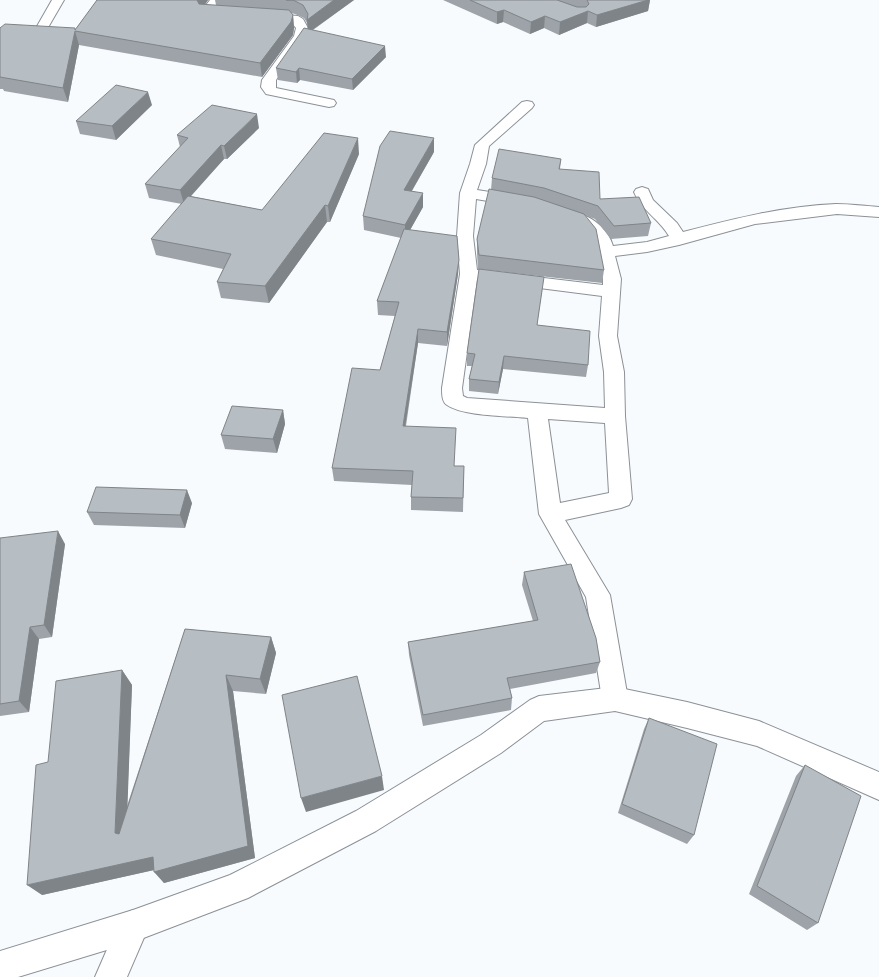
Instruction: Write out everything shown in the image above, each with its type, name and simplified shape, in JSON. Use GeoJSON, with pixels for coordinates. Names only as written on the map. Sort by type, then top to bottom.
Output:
{"type":"FeatureCollection","features":[{"type":"Feature","properties":{"kind":"street"},"geometry":{"type":"LineString","coordinates":[[42,28],[58,0]]}},
{"type":"Feature","properties":{"kind":"street"},"geometry":{"type":"LineString","coordinates":[[216,0],[206,13],[236,16]]}},
{"type":"Feature","properties":{"kind":"street"},"geometry":{"type":"LineString","coordinates":[[251,16],[294,19],[299,22],[302,28],[300,36],[269,80],[268,87],[271,91],[329,103]]}},
{"type":"Feature","properties":{"kind":"street"},"geometry":{"type":"LineString","coordinates":[[527,104],[482,145],[478,164],[468,193],[465,236],[470,274],[452,388],[453,400],[465,405],[614,416]]}},
{"type":"Feature","properties":{"kind":"street"},"geometry":{"type":"LineString","coordinates":[[642,192],[646,202],[671,226],[679,240]]}},
{"type":"Feature","properties":{"kind":"street"},"geometry":{"type":"LineString","coordinates":[[468,193],[544,207],[589,223],[603,241],[612,279],[608,336],[614,372],[614,416],[621,499],[550,514]]}},
{"type":"Feature","properties":{"kind":"street"},"geometry":{"type":"LineString","coordinates":[[605,252],[647,247],[679,240],[754,219],[837,209],[879,212]]}},
{"type":"Feature","properties":{"kind":"street"},"geometry":{"type":"LineString","coordinates":[[470,274],[611,292]]}},
{"type":"Feature","properties":{"kind":"street"},"geometry":{"type":"LineString","coordinates":[[537,411],[550,514],[598,595],[615,699]]}},
{"type":"Feature","properties":{"kind":"street"},"geometry":{"type":"LineString","coordinates":[[0,967],[133,926],[237,887],[366,821],[491,744],[539,709],[615,699],[687,715],[759,734],[879,786]]}},
{"type":"Feature","properties":{"kind":"street"},"geometry":{"type":"LineString","coordinates":[[111,977],[133,926]]}},
{"type":"Feature","properties":{"kind":"building"},"geometry":{"type":"Polygon","coordinates":[[[97,0],[197,0],[199,4],[289,10],[293,15],[291,22],[260,63],[75,31],[63,88],[0,77],[0,28],[5,24],[75,28],[75,30],[97,0]]]}},
{"type":"Feature","properties":{"kind":"building"},"geometry":{"type":"Polygon","coordinates":[[[293,0],[334,0],[307,20],[308,14],[303,5],[293,0]]]}},
{"type":"Feature","properties":{"kind":"building"},"geometry":{"type":"Polygon","coordinates":[[[470,0],[557,0],[577,7],[586,7],[589,4],[587,0],[648,0],[597,15],[588,11],[560,22],[545,16],[531,22],[504,10],[497,12],[470,0]]]}},
{"type":"Feature","properties":{"kind":"building"},"geometry":{"type":"Polygon","coordinates":[[[304,28],[385,46],[352,79],[299,68],[296,72],[276,68],[304,28]]]}},
{"type":"Feature","properties":{"kind":"building"},"geometry":{"type":"Polygon","coordinates":[[[116,85],[148,92],[112,126],[76,121],[116,85]]]}},
{"type":"Feature","properties":{"kind":"building"},"geometry":{"type":"Polygon","coordinates":[[[212,105],[257,114],[224,146],[221,145],[180,190],[145,184],[188,138],[177,135],[212,105]]]}},
{"type":"Feature","properties":{"kind":"building"},"geometry":{"type":"Polygon","coordinates":[[[390,131],[434,138],[404,190],[423,193],[405,225],[363,216],[380,146],[390,131]]]}},
{"type":"Feature","properties":{"kind":"building"},"geometry":{"type":"Polygon","coordinates":[[[324,133],[358,138],[328,206],[325,205],[265,286],[217,282],[231,254],[151,239],[188,196],[262,210],[324,133]]]}},
{"type":"Feature","properties":{"kind":"building"},"geometry":{"type":"Polygon","coordinates":[[[499,149],[561,159],[559,169],[599,172],[600,199],[639,197],[651,223],[614,226],[598,206],[544,188],[492,178],[499,149]]]}},
{"type":"Feature","properties":{"kind":"building"},"geometry":{"type":"Polygon","coordinates":[[[489,189],[534,197],[584,214],[596,229],[604,270],[479,255],[477,239],[489,189]]]}},
{"type":"Feature","properties":{"kind":"building"},"geometry":{"type":"Polygon","coordinates":[[[404,229],[457,236],[459,260],[447,332],[418,329],[403,426],[456,428],[454,466],[464,466],[463,498],[411,497],[413,471],[332,468],[352,368],[380,370],[399,302],[377,301],[404,229]]]}},
{"type":"Feature","properties":{"kind":"building"},"geometry":{"type":"Polygon","coordinates":[[[479,269],[544,277],[537,325],[590,331],[588,365],[504,356],[499,382],[469,379],[475,354],[467,353],[479,269]]]}},
{"type":"Feature","properties":{"kind":"building"},"geometry":{"type":"Polygon","coordinates":[[[232,406],[283,410],[273,439],[221,435],[232,406]]]}},
{"type":"Feature","properties":{"kind":"building"},"geometry":{"type":"Polygon","coordinates":[[[96,487],[187,490],[180,515],[87,512],[96,487]]]}},
{"type":"Feature","properties":{"kind":"building"},"geometry":{"type":"Polygon","coordinates":[[[58,531],[44,625],[30,627],[19,701],[0,704],[0,538],[58,531]]]}},
{"type":"Feature","properties":{"kind":"building"},"geometry":{"type":"Polygon","coordinates":[[[571,564],[596,638],[600,662],[507,678],[512,698],[423,715],[408,642],[538,620],[524,572],[571,564]]]}},
{"type":"Feature","properties":{"kind":"building"},"geometry":{"type":"Polygon","coordinates":[[[185,629],[271,637],[260,679],[226,675],[248,846],[154,872],[153,857],[27,885],[36,765],[48,762],[56,681],[122,670],[115,833],[119,834],[185,629]]]}},
{"type":"Feature","properties":{"kind":"building"},"geometry":{"type":"Polygon","coordinates":[[[357,676],[382,776],[301,798],[282,695],[357,676]]]}},
{"type":"Feature","properties":{"kind":"building"},"geometry":{"type":"Polygon","coordinates":[[[649,718],[717,744],[694,835],[622,804],[649,718]]]}},
{"type":"Feature","properties":{"kind":"building"},"geometry":{"type":"Polygon","coordinates":[[[805,765],[861,796],[818,923],[757,886],[805,765]]]}}]}
